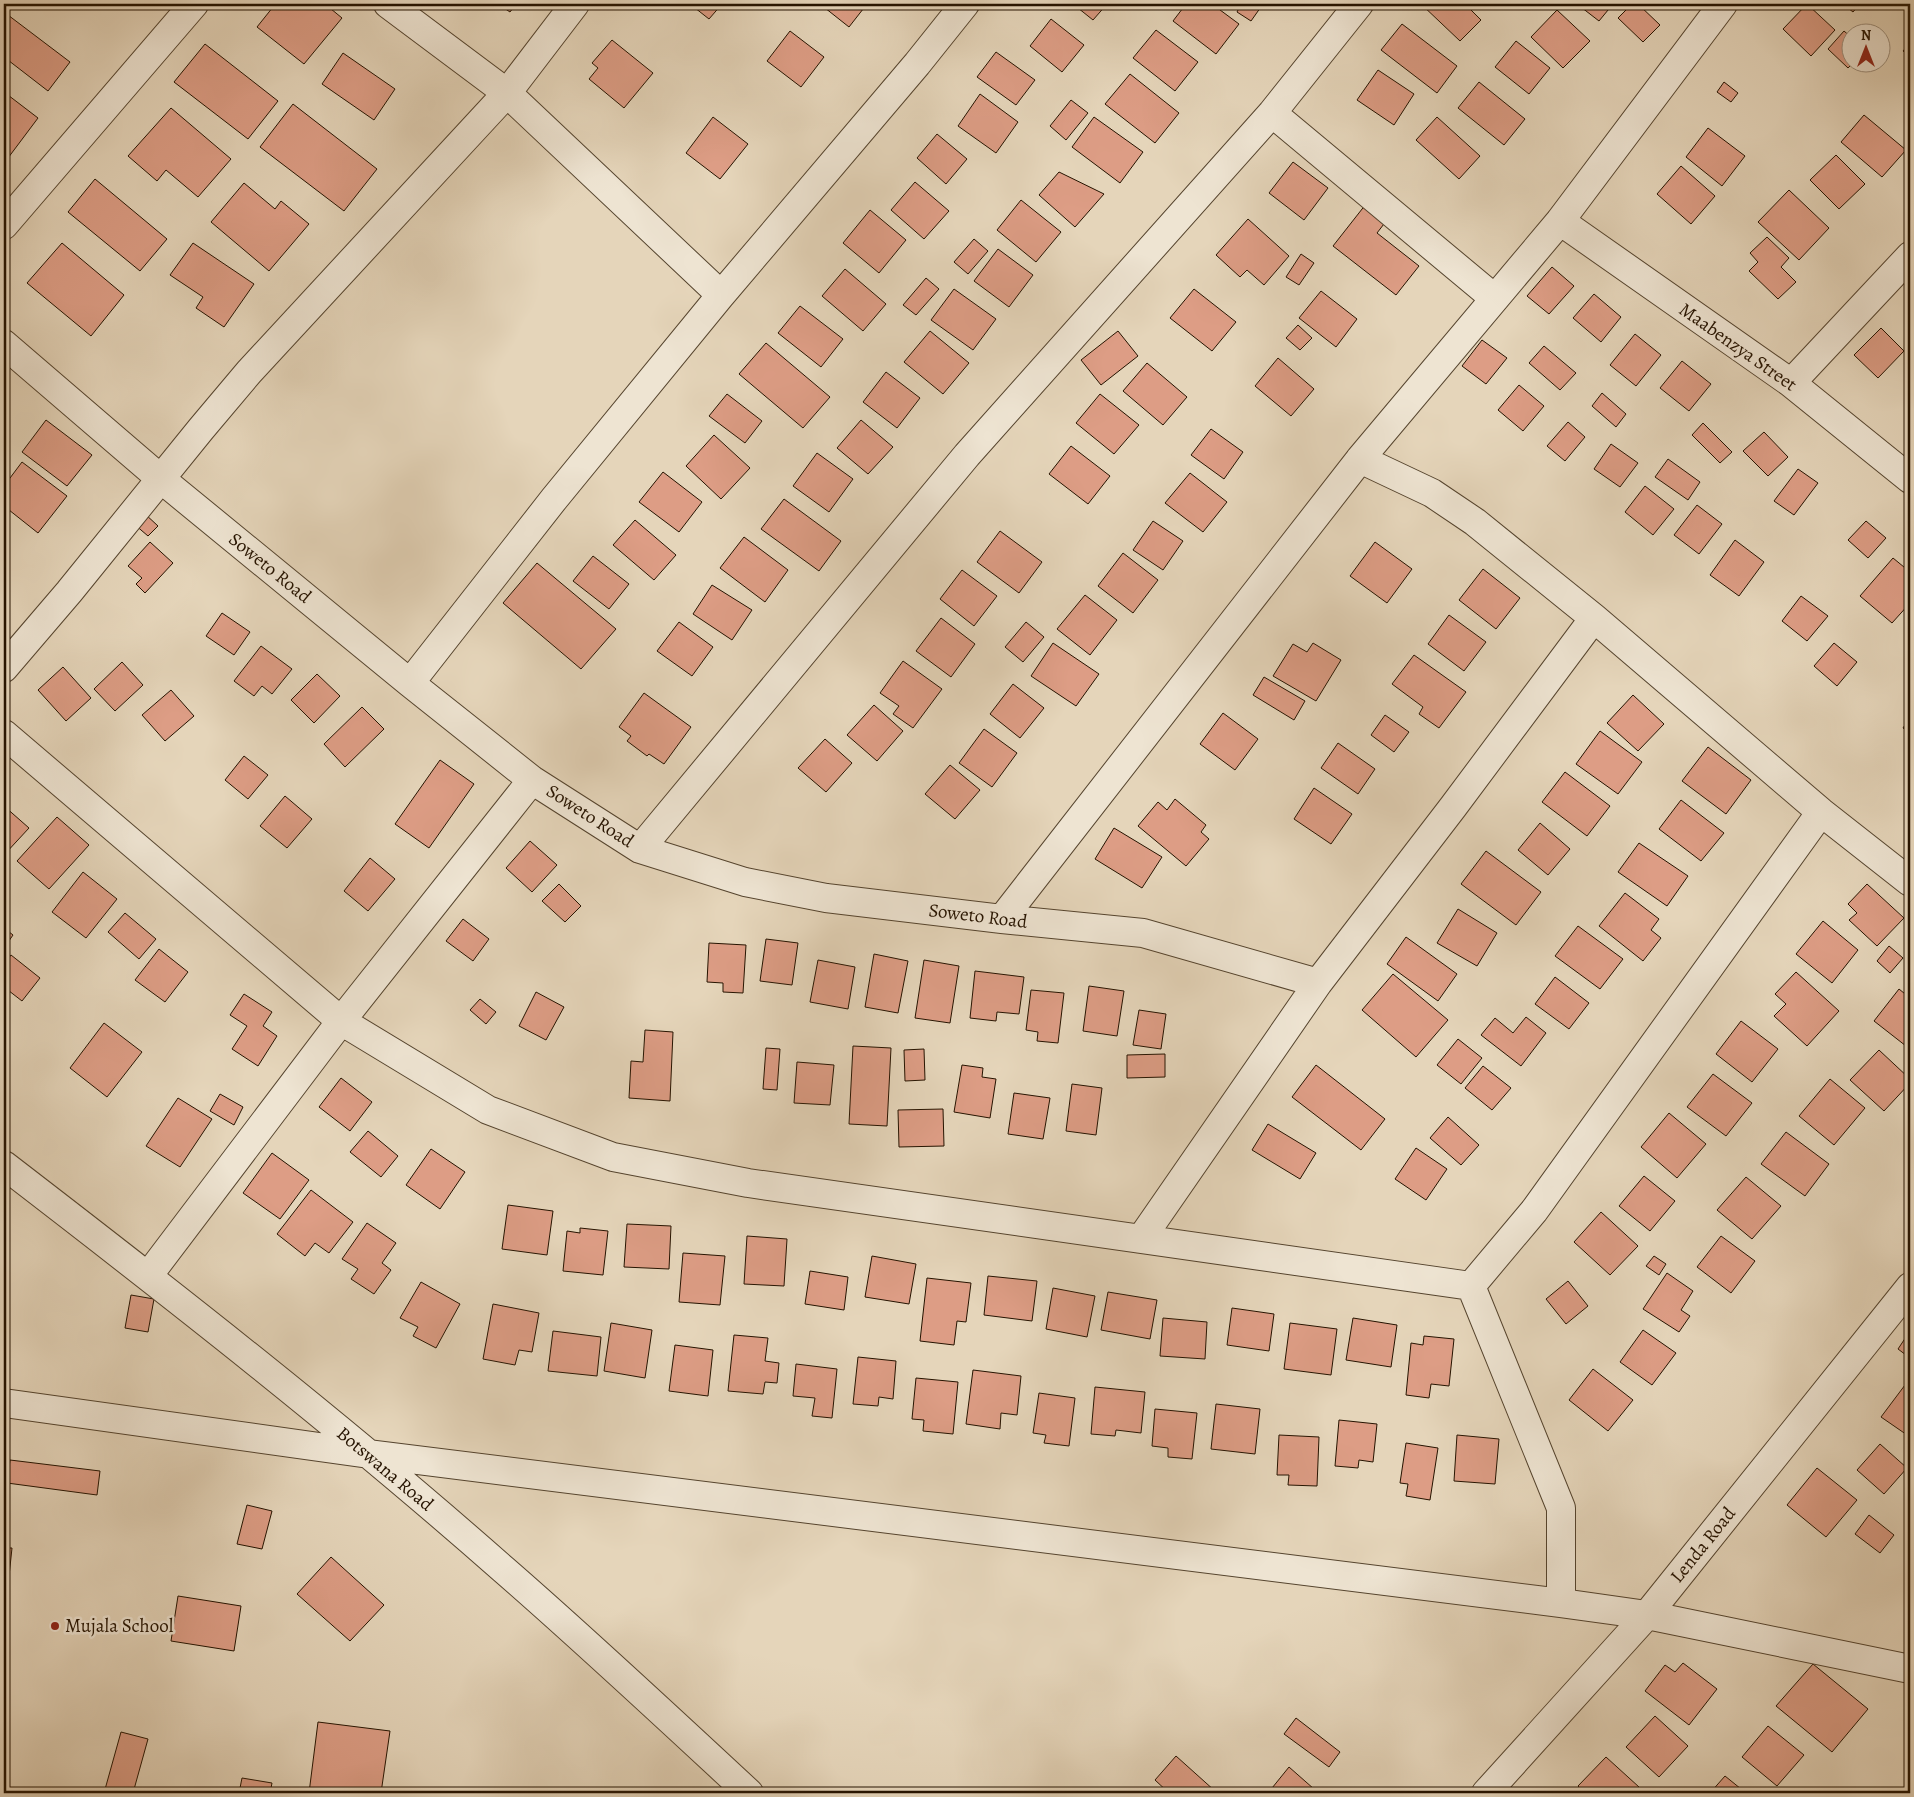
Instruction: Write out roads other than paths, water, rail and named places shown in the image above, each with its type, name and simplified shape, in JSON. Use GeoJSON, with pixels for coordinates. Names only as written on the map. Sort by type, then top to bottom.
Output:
{"type":"FeatureCollection","features":[{"type":"Feature","properties":{"kind":"street"},"geometry":{"type":"LineString","coordinates":[[4,225],[194,4]]}},
{"type":"Feature","properties":{"kind":"street"},"geometry":{"type":"LineString","coordinates":[[388,4],[507,94],[721,295]]}},
{"type":"Feature","properties":{"kind":"street"},"geometry":{"type":"LineString","coordinates":[[4,668],[69,592],[200,429],[249,372],[507,94],[575,4]]}},
{"type":"Feature","properties":{"kind":"street"},"geometry":{"type":"LineString","coordinates":[[410,683],[554,499],[721,295],[917,64],[965,4]]}},
{"type":"Feature","properties":{"kind":"street"},"geometry":{"type":"LineString","coordinates":[[640,848],[966,455],[1272,113],[1359,4]]}},
{"type":"Feature","properties":{"kind":"street"},"geometry":{"type":"LineString","coordinates":[[1002,919],[1360,459],[1560,222],[1723,4]]}},
{"type":"Feature","properties":{"kind":"street"},"geometry":{"type":"LineString","coordinates":[[1272,113],[1494,298]]}},
{"type":"Feature","properties":{"kind":"street","name":"Maabenzya Street"},"geometry":{"type":"LineString","coordinates":[[1560,222],[1790,383],[1910,479]]}},
{"type":"Feature","properties":{"kind":"street"},"geometry":{"type":"LineString","coordinates":[[1790,383],[1910,256]]}},
{"type":"Feature","properties":{"kind":"street","name":"Soweto Road"},"geometry":{"type":"LineString","coordinates":[[4,344],[161,479],[410,683],[532,780],[640,848],[745,882],[826,898],[1002,919],[1143,933],[1318,983]]}},
{"type":"Feature","properties":{"kind":"street"},"geometry":{"type":"LineString","coordinates":[[1360,459],[1432,493],[1475,522],[1594,618],[1821,812],[1910,882]]}},
{"type":"Feature","properties":{"kind":"street"},"geometry":{"type":"LineString","coordinates":[[1141,1239],[1318,983],[1453,807],[1594,618]]}},
{"type":"Feature","properties":{"kind":"street"},"geometry":{"type":"LineString","coordinates":[[4,734],[340,1021],[488,1110],[612,1157],[748,1183],[1356,1268],[1471,1286]]}},
{"type":"Feature","properties":{"kind":"street"},"geometry":{"type":"LineString","coordinates":[[148,1276],[340,1021],[532,780]]}},
{"type":"Feature","properties":{"kind":"street"},"geometry":{"type":"LineString","coordinates":[[1471,1286],[1534,1211],[1821,812]]}},
{"type":"Feature","properties":{"kind":"street","name":"Botswana Road"},"geometry":{"type":"LineString","coordinates":[[4,1164],[148,1276],[369,1454],[503,1569],[749,1793]]}},
{"type":"Feature","properties":{"kind":"street"},"geometry":{"type":"LineString","coordinates":[[1471,1286],[1561,1508],[1561,1603]]}},
{"type":"Feature","properties":{"kind":"street","name":"Lenda Road"},"geometry":{"type":"LineString","coordinates":[[1486,1793],[1647,1615],[1910,1287]]}},
{"type":"Feature","properties":{"kind":"street"},"geometry":{"type":"LineString","coordinates":[[4,1403],[369,1454],[1647,1615],[1910,1669]]}},
{"type":"Feature","properties":{"kind":"place","name":"Mujala School"},"geometry":{"type":"Point","coordinates":[55,1626]}}]}
